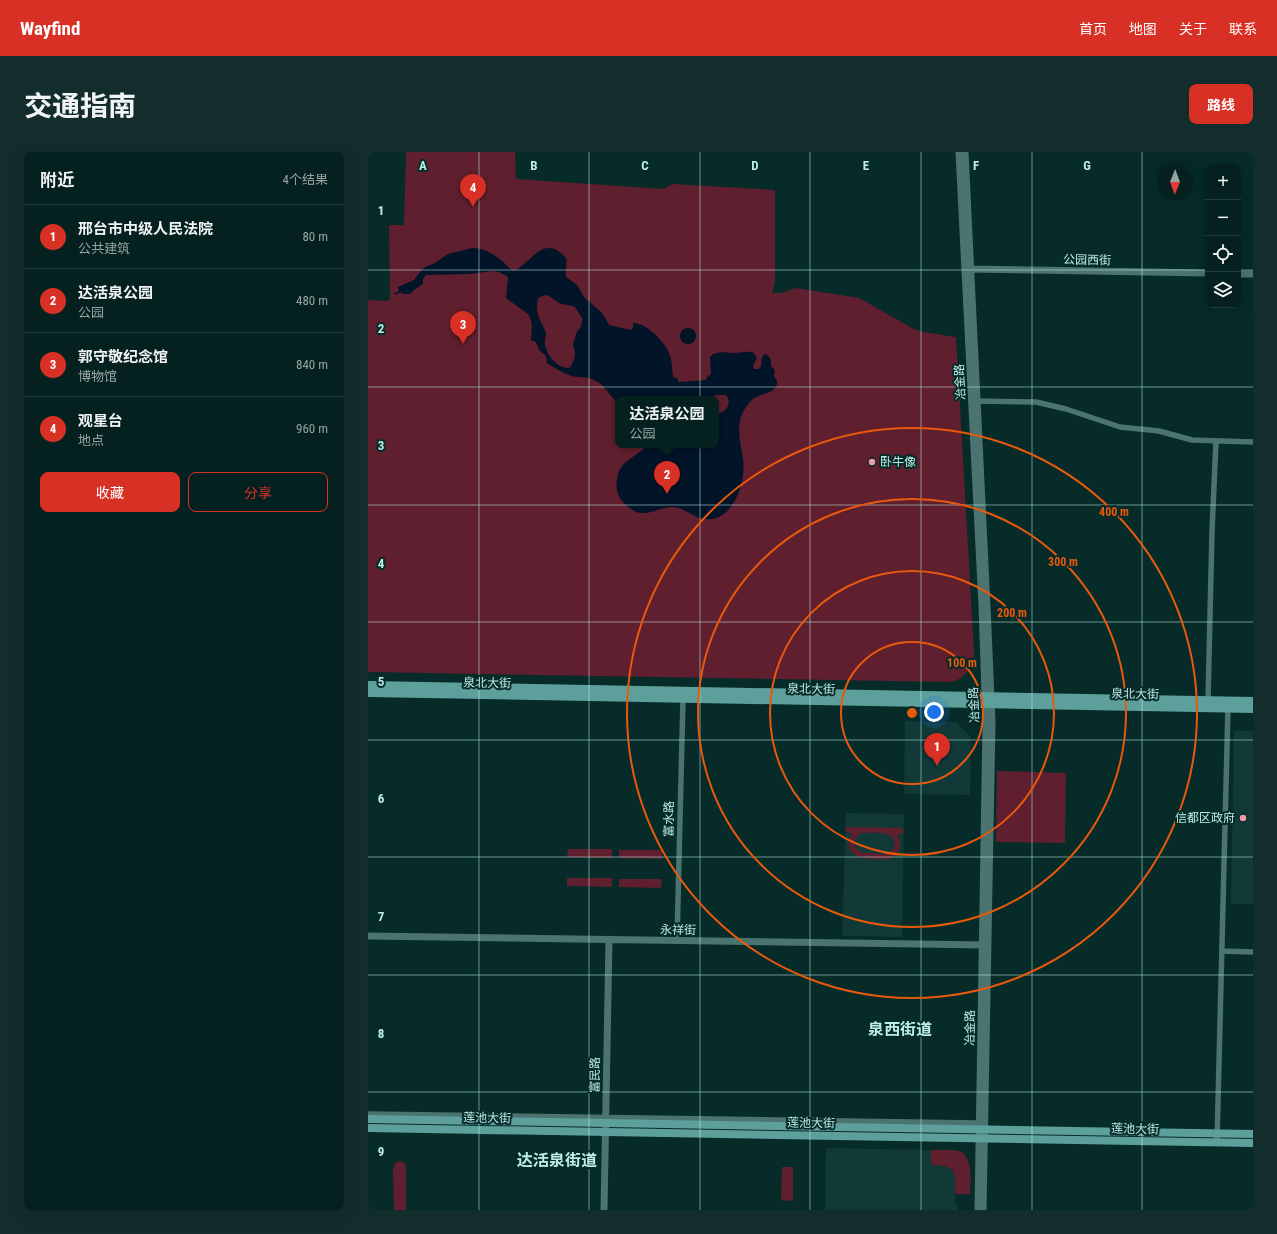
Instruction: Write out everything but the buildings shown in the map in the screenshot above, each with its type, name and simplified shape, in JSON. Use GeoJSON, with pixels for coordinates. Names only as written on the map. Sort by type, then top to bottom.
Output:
{"type":"FeatureCollection","features":[{"type":"Feature","properties":{"kind":"main road","name":"泉北大街"},"geometry":{"type":"LineString","coordinates":[[368,685],[988,700],[1228,704],[1253,701]]}},
{"type":"Feature","properties":{"kind":"main road","name":"泉北大街"},"geometry":{"type":"LineString","coordinates":[[368,693],[683,698],[1208,700],[1253,708]]}},
{"type":"Feature","properties":{"kind":"main road","name":"莲池大街"},"geometry":{"type":"LineString","coordinates":[[368,1120],[1218,1138],[1253,1143]]}},
{"type":"Feature","properties":{"kind":"main road","name":"莲池大街"},"geometry":{"type":"LineString","coordinates":[[368,1128],[608,1125]]}},
{"type":"Feature","properties":{"kind":"main road","name":"莲池大街"},"geometry":{"type":"LineString","coordinates":[[1218,1138],[1253,1134]]}},
{"type":"Feature","properties":{"kind":"street","name":"冶金路"},"geometry":{"type":"LineString","coordinates":[[959,152],[977,401],[988,606],[985,945],[978,1210]]}},
{"type":"Feature","properties":{"kind":"street","name":"冶金路"},"geometry":{"type":"LineString","coordinates":[[965,152],[968,269],[982,599],[988,700]]}},
{"type":"Feature","properties":{"kind":"street","name":"公园西街"},"geometry":{"type":"LineString","coordinates":[[968,269],[1205,273]]}},
{"type":"Feature","properties":{"kind":"street"},"geometry":{"type":"LineString","coordinates":[[1241,274],[1253,274]]}},
{"type":"Feature","properties":{"kind":"street"},"geometry":{"type":"LineString","coordinates":[[977,401],[1036,402],[1120,427],[1159,431],[1192,440],[1253,442]]}},
{"type":"Feature","properties":{"kind":"street"},"geometry":{"type":"LineString","coordinates":[[1208,700],[1212,523],[1216,441]]}},
{"type":"Feature","properties":{"kind":"street","name":"富水路"},"geometry":{"type":"LineString","coordinates":[[677,941],[683,698]]}},
{"type":"Feature","properties":{"kind":"street"},"geometry":{"type":"LineString","coordinates":[[1218,1138],[1228,704]]}},
{"type":"Feature","properties":{"kind":"street","name":"永祥街"},"geometry":{"type":"LineString","coordinates":[[368,936],[985,945]]}},
{"type":"Feature","properties":{"kind":"street","name":"富民路"},"geometry":{"type":"LineString","coordinates":[[609,1210],[608,1125],[611,940]]}},
{"type":"Feature","properties":{"kind":"street"},"geometry":{"type":"LineString","coordinates":[[1222,951],[1253,952]]}},
{"type":"Feature","properties":{"kind":"street"},"geometry":{"type":"LineString","coordinates":[[368,1114],[608,1125]]}},
{"type":"Feature","properties":{"kind":"street","name":"富民路"},"geometry":{"type":"LineString","coordinates":[[604,1210],[608,1125]]}},
{"type":"Feature","properties":{"kind":"street","name":"冶金路"},"geometry":{"type":"LineString","coordinates":[[981,1132],[983,1210]]}},
{"type":"Feature","properties":{"kind":"shaded area"},"geometry":{"type":"Polygon","coordinates":[[[406,152],[515,152],[516,179],[664,189],[672,184],[775,190],[775,281],[772,293],[782,293],[796,288],[859,298],[912,328],[923,332],[956,337],[974,651],[970,667],[964,675],[955,681],[950,682],[368,672],[368,300],[387,301],[390,299],[389,225],[404,225],[406,152]]]}},
{"type":"Feature","properties":{"kind":"shaded area"},"geometry":{"type":"Polygon","coordinates":[[[472,248],[488,252],[514,271],[538,252],[551,248],[558,251],[566,258],[566,277],[577,285],[584,297],[603,314],[609,325],[631,330],[633,328],[633,323],[638,324],[644,326],[660,339],[670,355],[673,377],[677,378],[679,382],[706,380],[711,374],[710,357],[715,353],[753,352],[757,358],[753,366],[754,369],[759,369],[761,366],[763,355],[765,354],[770,357],[771,366],[775,370],[774,376],[777,380],[777,384],[771,392],[753,399],[747,405],[742,414],[739,431],[743,459],[743,477],[738,495],[729,509],[720,516],[711,519],[700,518],[682,509],[673,507],[640,513],[625,504],[617,492],[617,477],[619,471],[625,463],[644,448],[719,448],[719,414],[727,408],[729,402],[726,395],[615,396],[615,400],[602,385],[596,381],[589,378],[569,375],[547,363],[546,356],[539,350],[536,342],[531,340],[532,324],[530,317],[506,298],[507,276],[493,271],[469,274],[426,275],[423,279],[423,284],[410,294],[399,292],[398,287],[414,280],[425,267],[435,263],[448,254],[472,248]],[[545,295],[538,298],[537,313],[546,333],[545,345],[550,357],[560,366],[569,368],[572,364],[575,352],[573,344],[576,334],[581,326],[582,318],[575,307],[560,303],[545,295]]]}},
{"type":"Feature","properties":{"kind":"shaded area"},"geometry":{"type":"Polygon","coordinates":[[[685,328],[691,328],[696,333],[694,342],[691,344],[685,344],[680,339],[680,333],[685,328]]]}},
{"type":"Feature","properties":{"kind":"shaded area"},"geometry":{"type":"Polygon","coordinates":[[[905,721],[956,722],[971,737],[970,795],[904,794],[905,721]]]}},
{"type":"Feature","properties":{"kind":"shaded area","name":"信都区政府"},"geometry":{"type":"Polygon","coordinates":[[[1234,731],[1253,731],[1253,904],[1231,904],[1234,731]]]}},
{"type":"Feature","properties":{"kind":"shaded area"},"geometry":{"type":"Polygon","coordinates":[[[997,771],[1066,773],[1065,843],[996,842],[997,771]]]}},
{"type":"Feature","properties":{"kind":"shaded area"},"geometry":{"type":"Polygon","coordinates":[[[846,813],[904,814],[902,937],[842,936],[846,813]]]}},
{"type":"Feature","properties":{"kind":"shaded area"},"geometry":{"type":"Polygon","coordinates":[[[846,827],[903,828],[903,834],[897,834],[900,841],[898,852],[889,859],[867,858],[852,853],[849,840],[852,833],[846,832],[846,827]],[[863,833],[858,835],[854,841],[858,851],[864,853],[886,854],[892,851],[895,842],[889,835],[863,833]]]}},
{"type":"Feature","properties":{"kind":"shaded area"},"geometry":{"type":"Polygon","coordinates":[[[568,849],[612,849],[612,858],[567,857],[568,849]]]}},
{"type":"Feature","properties":{"kind":"shaded area"},"geometry":{"type":"Polygon","coordinates":[[[619,850],[662,850],[662,859],[619,858],[619,850]]]}},
{"type":"Feature","properties":{"kind":"shaded area"},"geometry":{"type":"Polygon","coordinates":[[[567,878],[612,878],[612,887],[567,886],[567,878]]]}},
{"type":"Feature","properties":{"kind":"shaded area"},"geometry":{"type":"Polygon","coordinates":[[[619,879],[662,879],[661,888],[619,887],[619,879]]]}},
{"type":"Feature","properties":{"kind":"shaded area"},"geometry":{"type":"Polygon","coordinates":[[[826,1148],[931,1150],[931,1165],[950,1168],[955,1174],[955,1205],[958,1205],[958,1210],[825,1210],[826,1148]]]}},
{"type":"Feature","properties":{"kind":"shaded area"},"geometry":{"type":"Polygon","coordinates":[[[931,1150],[956,1150],[964,1154],[967,1158],[970,1170],[970,1194],[955,1194],[955,1175],[953,1171],[950,1168],[931,1165],[931,1150]]]}},
{"type":"Feature","properties":{"kind":"shaded area"},"geometry":{"type":"Polygon","coordinates":[[[398,1161],[403,1162],[406,1166],[406,1210],[394,1210],[393,1169],[398,1161]]]}},
{"type":"Feature","properties":{"kind":"shaded area"},"geometry":{"type":"Polygon","coordinates":[[[782,1167],[793,1167],[793,1201],[781,1200],[782,1167]]]}},
{"type":"Feature","properties":{"kind":"waterway"},"geometry":{"type":"LineString","coordinates":[[395,294],[399,292]]}},
{"type":"Feature","properties":{"kind":"place","name":"观星台"},"geometry":{"type":"Point","coordinates":[473,207]}},
{"type":"Feature","properties":{"kind":"place","name":"郭守敬纪念馆"},"geometry":{"type":"Point","coordinates":[463,344]}},
{"type":"Feature","properties":{"kind":"place","name":"卧牛像"},"geometry":{"type":"Point","coordinates":[872,462]}},
{"type":"Feature","properties":{"kind":"place","name":"达活泉公园"},"geometry":{"type":"Point","coordinates":[667,494]}},
{"type":"Feature","properties":{"kind":"place","name":"邢台市中级人民法院"},"geometry":{"type":"Point","coordinates":[937,766]}},
{"type":"Feature","properties":{"kind":"place","name":"信都区政府"},"geometry":{"type":"Point","coordinates":[1243,818]}},
{"type":"Feature","properties":{"kind":"district","name":"泉西街道"},"geometry":{"type":"Point","coordinates":[900,1029]}},
{"type":"Feature","properties":{"kind":"district","name":"达活泉街道"},"geometry":{"type":"Point","coordinates":[557,1160]}}]}
